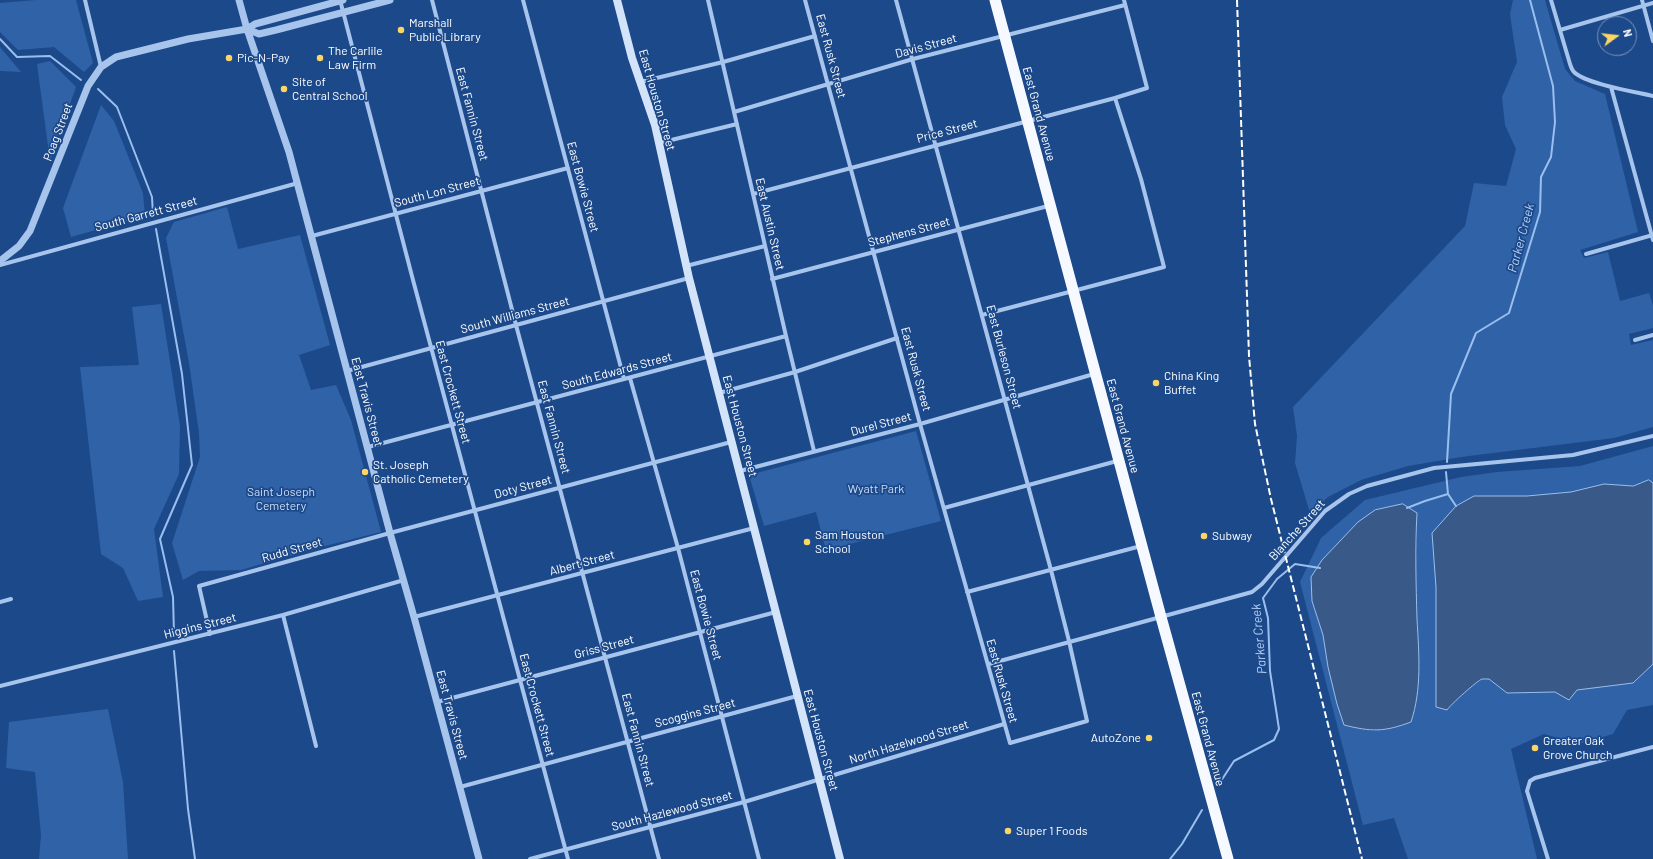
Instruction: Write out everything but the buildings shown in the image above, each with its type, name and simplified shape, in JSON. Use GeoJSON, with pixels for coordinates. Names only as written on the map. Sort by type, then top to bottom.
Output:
{"type":"FeatureCollection","features":[{"type":"Feature","properties":{"kind":"highway","name":"East Grand Avenue"},"geometry":{"type":"LineString","coordinates":[[995,0],[1161,617],[1228,859]]}},
{"type":"Feature","properties":{"kind":"main road","name":"East Houston Street"},"geometry":{"type":"LineString","coordinates":[[617,0],[629,47],[652,116],[686,266],[718,393],[740,471],[840,859]]}},
{"type":"Feature","properties":{"kind":"street"},"geometry":{"type":"LineString","coordinates":[[85,0],[101,67],[116,57],[127,53],[188,39],[247,29],[255,24],[341,0]]}},
{"type":"Feature","properties":{"kind":"street","name":"East Travis Street"},"geometry":{"type":"LineString","coordinates":[[239,0],[247,29],[298,183],[390,533],[479,859]]}},
{"type":"Feature","properties":{"kind":"street","name":"East Crockett Street"},"geometry":{"type":"LineString","coordinates":[[341,0],[431,348],[568,859]]}},
{"type":"Feature","properties":{"kind":"street"},"geometry":{"type":"LineString","coordinates":[[247,29],[259,34],[390,0]]}},
{"type":"Feature","properties":{"kind":"street","name":"East Fannin Street"},"geometry":{"type":"LineString","coordinates":[[432,0],[516,325],[659,859]]}},
{"type":"Feature","properties":{"kind":"street","name":"East Bowie Street"},"geometry":{"type":"LineString","coordinates":[[523,0],[624,379]]}},
{"type":"Feature","properties":{"kind":"street","name":"East Austin Street"},"geometry":{"type":"LineString","coordinates":[[708,0],[772,279],[814,452]]}},
{"type":"Feature","properties":{"kind":"street","name":"East Rusk Street"},"geometry":{"type":"LineString","coordinates":[[805,0],[852,166],[920,424],[981,646],[989,664],[1010,743]]}},
{"type":"Feature","properties":{"kind":"street","name":"East Burleson Street"},"geometry":{"type":"LineString","coordinates":[[896,0],[1070,641],[1087,721],[1010,743]]}},
{"type":"Feature","properties":{"kind":"street"},"geometry":{"type":"LineString","coordinates":[[1551,0],[1570,64],[1574,72],[1582,78],[1611,87],[1653,96]]}},
{"type":"Feature","properties":{"kind":"street"},"geometry":{"type":"LineString","coordinates":[[1642,0],[1653,41]]}},
{"type":"Feature","properties":{"kind":"street","name":"Davis Street"},"geometry":{"type":"LineString","coordinates":[[734,112],[820,88],[828,83],[913,59],[1004,36],[1125,2]]}},
{"type":"Feature","properties":{"kind":"street","name":"Price Street"},"geometry":{"type":"LineString","coordinates":[[753,194],[852,166],[1115,98],[1147,88],[1125,2]]}},
{"type":"Feature","properties":{"kind":"street"},"geometry":{"type":"LineString","coordinates":[[1560,30],[1653,4]]}},
{"type":"Feature","properties":{"kind":"street"},"geometry":{"type":"LineString","coordinates":[[640,82],[723,62],[815,36]]}},
{"type":"Feature","properties":{"kind":"street","name":"Poag Street"},"geometry":{"type":"LineString","coordinates":[[0,261],[19,246],[30,231],[88,86],[101,67]]}},
{"type":"Feature","properties":{"kind":"street"},"geometry":{"type":"LineString","coordinates":[[1586,254],[1653,237],[1611,87]]}},
{"type":"Feature","properties":{"kind":"street"},"geometry":{"type":"LineString","coordinates":[[982,315],[1164,268],[1140,179],[1115,98]]}},
{"type":"Feature","properties":{"kind":"street"},"geometry":{"type":"LineString","coordinates":[[658,143],[737,124]]}},
{"type":"Feature","properties":{"kind":"street","name":"South Lon Street"},"geometry":{"type":"LineString","coordinates":[[312,236],[568,168]]}},
{"type":"Feature","properties":{"kind":"street","name":"South Garrett Street"},"geometry":{"type":"LineString","coordinates":[[0,265],[298,183]]}},
{"type":"Feature","properties":{"kind":"street","name":"Stephens Street"},"geometry":{"type":"LineString","coordinates":[[772,279],[1050,205]]}},
{"type":"Feature","properties":{"kind":"street"},"geometry":{"type":"LineString","coordinates":[[686,266],[765,246]]}},
{"type":"Feature","properties":{"kind":"street","name":"South Williams Street"},"geometry":{"type":"LineString","coordinates":[[347,371],[689,278]]}},
{"type":"Feature","properties":{"kind":"street","name":"South Edwards Street"},"geometry":{"type":"LineString","coordinates":[[368,447],[786,336]]}},
{"type":"Feature","properties":{"kind":"street"},"geometry":{"type":"LineString","coordinates":[[1635,340],[1653,336]]}},
{"type":"Feature","properties":{"kind":"street"},"geometry":{"type":"LineString","coordinates":[[718,393],[795,372],[897,338]]}},
{"type":"Feature","properties":{"kind":"street","name":"Durel Street"},"geometry":{"type":"LineString","coordinates":[[740,471],[1005,401],[1096,374]]}},
{"type":"Feature","properties":{"kind":"street","name":"East Bowie Street"},"geometry":{"type":"LineString","coordinates":[[630,378],[678,548],[759,859]]}},
{"type":"Feature","properties":{"kind":"street","name":"Blanche Street"},"geometry":{"type":"LineString","coordinates":[[989,664],[1252,592],[1262,584],[1325,511],[1349,494],[1367,486],[1434,468],[1573,455],[1653,436]]}},
{"type":"Feature","properties":{"kind":"street","name":"Doty Street"},"geometry":{"type":"LineString","coordinates":[[390,533],[732,442]]}},
{"type":"Feature","properties":{"kind":"street"},"geometry":{"type":"LineString","coordinates":[[944,508],[1119,460]]}},
{"type":"Feature","properties":{"kind":"street","name":"Albert Street"},"geometry":{"type":"LineString","coordinates":[[414,617],[754,528]]}},
{"type":"Feature","properties":{"kind":"street","name":"Rudd Street"},"geometry":{"type":"LineString","coordinates":[[210,634],[199,586],[390,533]]}},
{"type":"Feature","properties":{"kind":"street"},"geometry":{"type":"LineString","coordinates":[[967,592],[1142,546]]}},
{"type":"Feature","properties":{"kind":"street","name":"Higgins Street"},"geometry":{"type":"LineString","coordinates":[[0,686],[283,615],[404,580]]}},
{"type":"Feature","properties":{"kind":"street"},"geometry":{"type":"LineString","coordinates":[[0,602],[11,599]]}},
{"type":"Feature","properties":{"kind":"street","name":"Griss Street"},"geometry":{"type":"LineString","coordinates":[[437,702],[776,612]]}},
{"type":"Feature","properties":{"kind":"street"},"geometry":{"type":"LineString","coordinates":[[283,615],[316,746]]}},
{"type":"Feature","properties":{"kind":"street","name":"Scoggins Street"},"geometry":{"type":"LineString","coordinates":[[460,787],[797,696]]}},
{"type":"Feature","properties":{"kind":"street","name":"North Hazelwood Street"},"geometry":{"type":"LineString","coordinates":[[819,779],[1004,724]]}},
{"type":"Feature","properties":{"kind":"street"},"geometry":{"type":"LineString","coordinates":[[1548,859],[1527,791],[1530,781],[1535,778],[1653,747]]}},
{"type":"Feature","properties":{"kind":"street","name":"South Hazlewood Street"},"geometry":{"type":"LineString","coordinates":[[530,859],[744,802],[819,779]]}},
{"type":"Feature","properties":{"kind":"green space"},"geometry":{"type":"Polygon","coordinates":[[[36,0],[76,0],[93,63],[84,72],[54,47],[18,50],[0,32],[0,3],[36,0]]]}},
{"type":"Feature","properties":{"kind":"green space"},"geometry":{"type":"Polygon","coordinates":[[[1513,0],[1545,0],[1565,69],[1575,81],[1605,94],[1638,232],[1580,250],[1584,258],[1608,252],[1620,301],[1649,293],[1653,305],[1653,328],[1629,334],[1631,345],[1653,340],[1653,427],[1614,438],[1461,457],[1408,466],[1361,480],[1328,497],[1310,513],[1295,463],[1297,436],[1293,407],[1465,226],[1474,183],[1506,186],[1516,149],[1505,125],[1502,97],[1517,62],[1510,14],[1513,0]]]}},
{"type":"Feature","properties":{"kind":"green space"},"geometry":{"type":"Polygon","coordinates":[[[0,47],[21,72],[0,71],[0,47]]]}},
{"type":"Feature","properties":{"kind":"green space"},"geometry":{"type":"Polygon","coordinates":[[[50,61],[76,87],[50,161],[37,64],[50,61]]]}},
{"type":"Feature","properties":{"kind":"green space"},"geometry":{"type":"Polygon","coordinates":[[[101,105],[114,121],[143,193],[145,216],[71,237],[63,208],[101,105]]]}},
{"type":"Feature","properties":{"kind":"green space","name":"Saint Joseph Cemetery"},"geometry":{"type":"Polygon","coordinates":[[[227,207],[238,249],[300,235],[330,345],[299,355],[311,390],[336,385],[351,420],[381,532],[317,548],[241,570],[199,571],[183,580],[172,543],[200,457],[199,433],[189,363],[166,238],[174,222],[227,207]]]}},
{"type":"Feature","properties":{"kind":"green space"},"geometry":{"type":"Polygon","coordinates":[[[161,304],[180,426],[179,474],[154,529],[163,597],[138,601],[123,568],[101,554],[80,367],[139,365],[132,307],[161,304]]]}},
{"type":"Feature","properties":{"kind":"green space","name":"Wyatt Park"},"geometry":{"type":"Polygon","coordinates":[[[916,431],[941,521],[826,550],[816,512],[764,526],[749,475],[916,431]]]}},
{"type":"Feature","properties":{"kind":"green space"},"geometry":{"type":"Polygon","coordinates":[[[1653,446],[1653,483],[1648,480],[1633,486],[1604,484],[1571,492],[1527,496],[1474,496],[1432,533],[1447,710],[1464,693],[1482,679],[1489,679],[1507,693],[1577,690],[1633,683],[1653,664],[1653,705],[1627,710],[1613,734],[1579,744],[1544,734],[1511,749],[1537,859],[1408,859],[1394,818],[1363,825],[1300,582],[1321,538],[1365,500],[1461,477],[1497,472],[1580,466],[1653,446]],[[1403,504],[1375,510],[1312,601],[1323,635],[1328,667],[1344,725],[1374,731],[1418,690],[1416,570],[1417,513],[1403,504]]]}},
{"type":"Feature","properties":{"kind":"green space"},"geometry":{"type":"Polygon","coordinates":[[[108,709],[123,782],[128,859],[39,859],[41,835],[35,772],[6,768],[9,722],[108,709]]]}},
{"type":"Feature","properties":{"kind":"shaded area"},"geometry":{"type":"Polygon","coordinates":[[[1649,480],[1653,483],[1653,664],[1633,683],[1577,690],[1569,700],[1555,692],[1507,693],[1489,679],[1482,679],[1464,693],[1447,710],[1436,707],[1436,587],[1432,533],[1456,506],[1474,496],[1527,496],[1571,492],[1604,484],[1633,486],[1649,480]]]}},
{"type":"Feature","properties":{"kind":"shaded area"},"geometry":{"type":"Polygon","coordinates":[[[1403,504],[1417,513],[1416,566],[1419,671],[1417,697],[1411,722],[1393,728],[1378,730],[1362,729],[1344,725],[1328,667],[1323,635],[1312,601],[1311,577],[1322,560],[1358,522],[1375,510],[1403,504]]]}},
{"type":"Feature","properties":{"kind":"waterway","name":"Parker Creek"},"geometry":{"type":"LineString","coordinates":[[1447,462],[1451,394],[1476,333],[1509,313],[1540,212],[1541,177],[1551,157],[1555,122],[1553,86],[1530,0]]}},
{"type":"Feature","properties":{"kind":"waterway"},"geometry":{"type":"LineString","coordinates":[[0,39],[17,57],[50,56],[81,80]]}},
{"type":"Feature","properties":{"kind":"waterway"},"geometry":{"type":"LineString","coordinates":[[98,89],[117,107],[152,197],[153,215]]}},
{"type":"Feature","properties":{"kind":"waterway"},"geometry":{"type":"LineString","coordinates":[[156,229],[182,374],[192,465],[160,539],[173,597],[174,634]]}},
{"type":"Feature","properties":{"kind":"waterway","name":"Parker Creek"},"geometry":{"type":"LineString","coordinates":[[1407,508],[1448,494],[1446,472]]}},
{"type":"Feature","properties":{"kind":"waterway"},"geometry":{"type":"LineString","coordinates":[[1448,494],[1456,506]]}},
{"type":"Feature","properties":{"kind":"waterway","name":"Parker Creek"},"geometry":{"type":"LineString","coordinates":[[1219,784],[1234,761],[1274,740],[1279,729],[1270,671],[1268,618],[1263,598],[1277,579],[1295,564],[1320,568]]}},
{"type":"Feature","properties":{"kind":"waterway"},"geometry":{"type":"LineString","coordinates":[[174,651],[188,809],[195,859]]}},
{"type":"Feature","properties":{"kind":"waterway","name":"Parker Creek"},"geometry":{"type":"LineString","coordinates":[[1170,859],[1182,844],[1202,810]]}},
{"type":"Feature","properties":{"kind":"railway"},"geometry":{"type":"LineString","coordinates":[[1237,0],[1249,356],[1255,424],[1271,499],[1362,859]]}},
{"type":"Feature","properties":{"kind":"place","name":"Marshall Public Library"},"geometry":{"type":"Point","coordinates":[401,30]}},
{"type":"Feature","properties":{"kind":"place","name":"Pic-N-Pay"},"geometry":{"type":"Point","coordinates":[229,58]}},
{"type":"Feature","properties":{"kind":"place","name":"The Carlile Law Firm"},"geometry":{"type":"Point","coordinates":[320,58]}},
{"type":"Feature","properties":{"kind":"place","name":"Site of Central School"},"geometry":{"type":"Point","coordinates":[284,89]}},
{"type":"Feature","properties":{"kind":"place","name":"China King Buffet"},"geometry":{"type":"Point","coordinates":[1156,383]}},
{"type":"Feature","properties":{"kind":"place","name":"St. Joseph Catholic Cemetery"},"geometry":{"type":"Point","coordinates":[365,472]}},
{"type":"Feature","properties":{"kind":"place","name":"Subway"},"geometry":{"type":"Point","coordinates":[1204,536]}},
{"type":"Feature","properties":{"kind":"place","name":"Sam Houston School"},"geometry":{"type":"Point","coordinates":[807,542]}},
{"type":"Feature","properties":{"kind":"place","name":"AutoZone"},"geometry":{"type":"Point","coordinates":[1149,738]}},
{"type":"Feature","properties":{"kind":"place","name":"Greater Oak Grove Church"},"geometry":{"type":"Point","coordinates":[1535,748]}},
{"type":"Feature","properties":{"kind":"place","name":"Super 1 Foods"},"geometry":{"type":"Point","coordinates":[1008,831]}}]}
